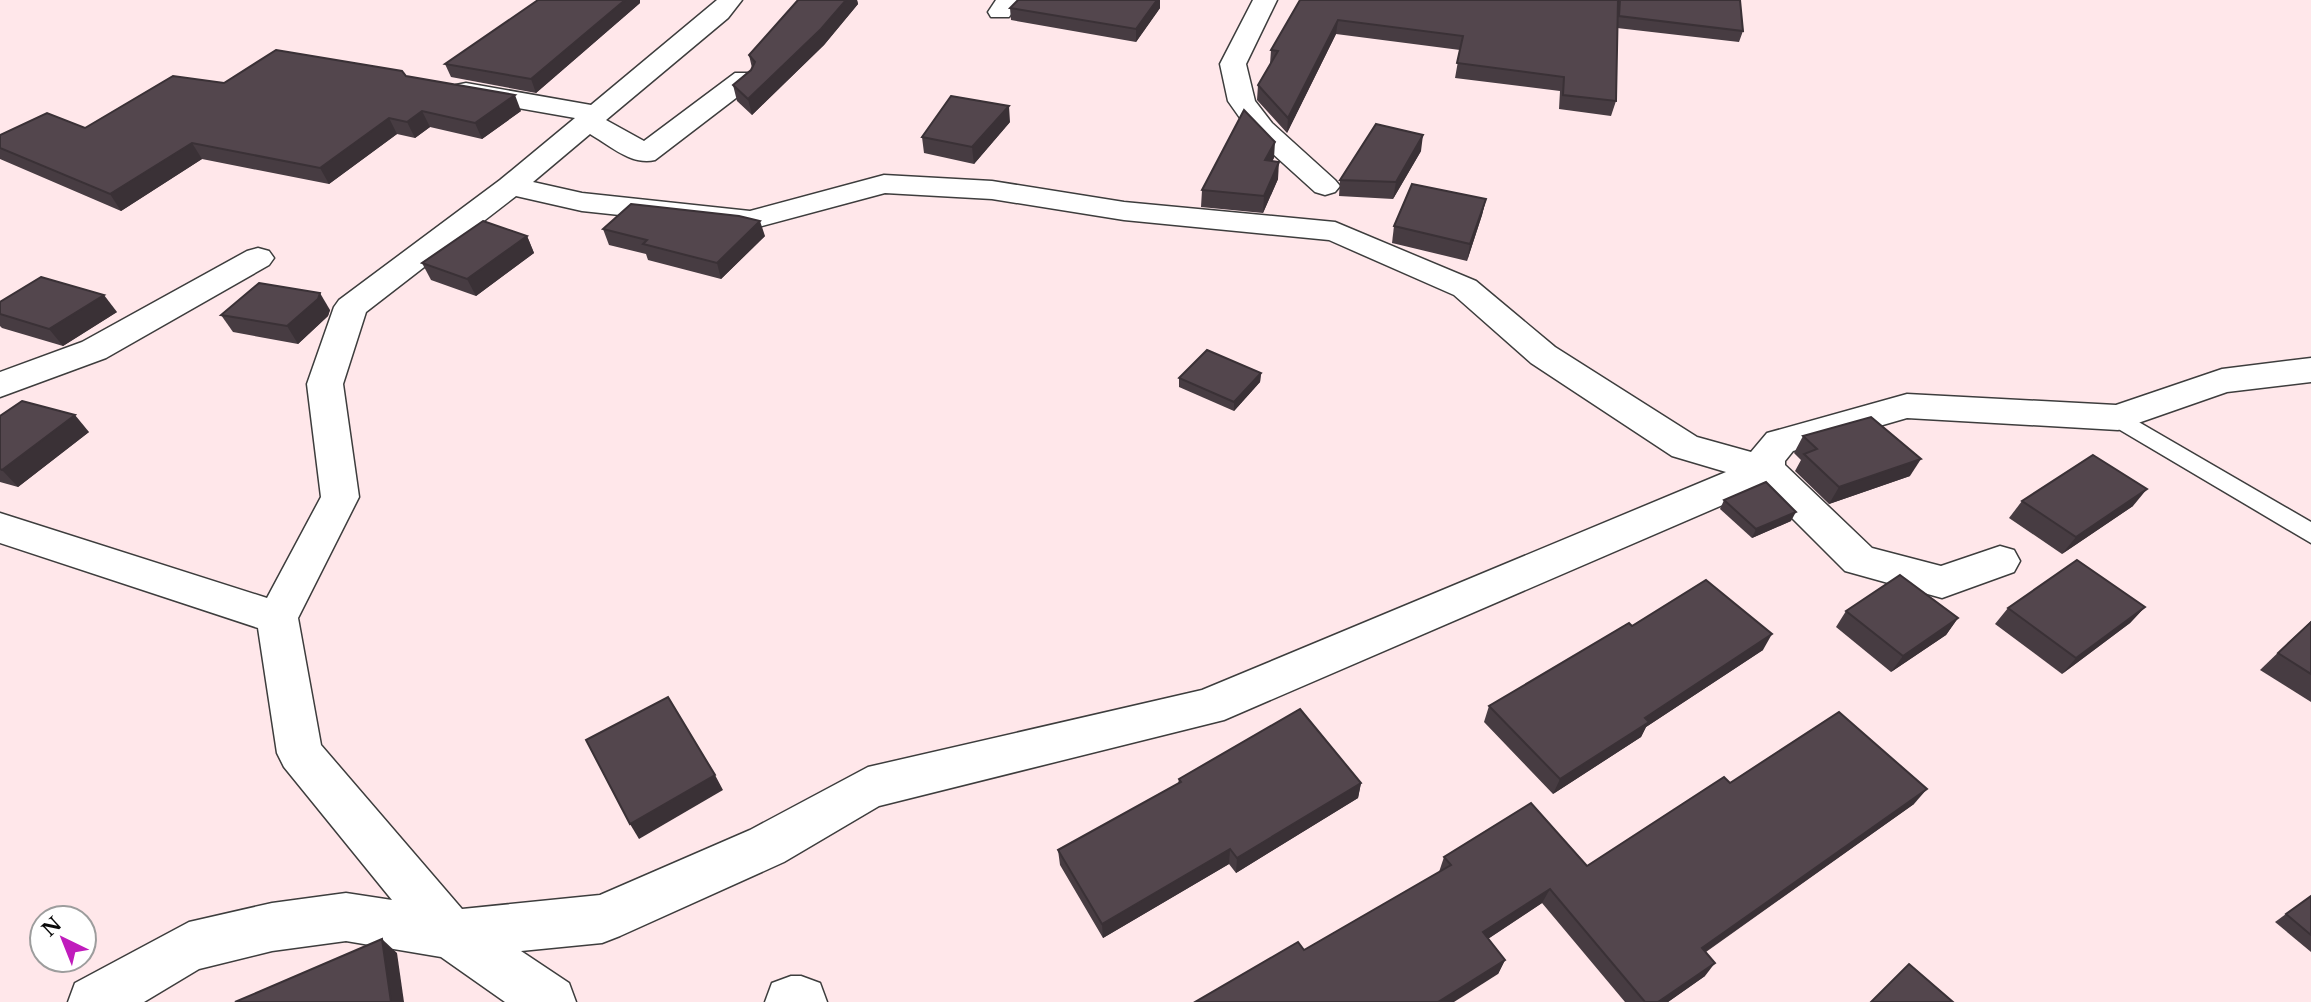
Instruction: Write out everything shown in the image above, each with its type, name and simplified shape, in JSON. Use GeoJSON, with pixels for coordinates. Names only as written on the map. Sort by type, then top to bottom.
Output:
{"type":"FeatureCollection","features":[{"type":"Feature","properties":{"kind":"street"},"geometry":{"type":"LineString","coordinates":[[550,1002],[452,934],[300,752],[277,618],[340,497],[326,384],[351,307],[510,186],[719,13],[730,0]]}},
{"type":"Feature","properties":{"kind":"street"},"geometry":{"type":"LineString","coordinates":[[1265,0],[1233,64],[1242,101],[1262,130],[1325,186]]}},
{"type":"Feature","properties":{"kind":"street"},"geometry":{"type":"LineString","coordinates":[[446,88],[592,118],[645,154],[744,79]]}},
{"type":"Feature","properties":{"kind":"street"},"geometry":{"type":"LineString","coordinates":[[510,186],[582,202],[751,220],[884,184],[992,190],[1124,211],[1335,231],[1465,288],[1543,355],[1685,447],[1767,470],[1858,559],[1942,582],[2000,561]]}},
{"type":"Feature","properties":{"kind":"street"},"geometry":{"type":"LineString","coordinates":[[0,385],[94,350],[258,258]]}},
{"type":"Feature","properties":{"kind":"street"},"geometry":{"type":"LineString","coordinates":[[1767,470],[1766,457],[1780,442],[1907,406],[2118,418],[2221,381],[2311,370]]}},
{"type":"Feature","properties":{"kind":"street"},"geometry":{"type":"LineString","coordinates":[[94,1002],[189,947],[272,927],[346,917],[452,934],[602,919],[767,846],[868,788],[1208,707],[1767,470]]}},
{"type":"Feature","properties":{"kind":"street"},"geometry":{"type":"LineString","coordinates":[[0,528],[277,618]]}},
{"type":"Feature","properties":{"kind":"street"},"geometry":{"type":"LineString","coordinates":[[791,1002],[801,1002]]}},
{"type":"Feature","properties":{"kind":"lane"},"geometry":{"type":"LineString","coordinates":[[2118,418],[2311,534]]}},
{"type":"Feature","properties":{"kind":"building"},"geometry":{"type":"Polygon","coordinates":[[[538,0],[625,0],[531,79],[445,64],[538,0]]]}},
{"type":"Feature","properties":{"kind":"building"},"geometry":{"type":"Polygon","coordinates":[[[798,0],[846,0],[821,29],[748,99],[733,85],[751,70],[755,62],[749,55],[798,0]]]}},
{"type":"Feature","properties":{"kind":"building"},"geometry":{"type":"Polygon","coordinates":[[[1018,0],[1157,0],[1136,29],[1010,8],[1018,0]]]}},
{"type":"Feature","properties":{"kind":"building"},"geometry":{"type":"Polygon","coordinates":[[[1300,0],[1618,0],[1616,101],[1563,95],[1564,77],[1457,63],[1463,36],[1338,20],[1288,118],[1258,85],[1278,51],[1271,50],[1300,0]]]}},
{"type":"Feature","properties":{"kind":"building"},"geometry":{"type":"Polygon","coordinates":[[[1620,0],[1740,0],[1743,31],[1619,16],[1620,0]]]}},
{"type":"Feature","properties":{"kind":"building"},"geometry":{"type":"Polygon","coordinates":[[[276,50],[402,71],[406,76],[515,95],[475,123],[422,111],[407,122],[389,118],[320,168],[192,143],[110,194],[0,148],[0,135],[47,113],[85,128],[173,76],[224,83],[276,50]]]}},
{"type":"Feature","properties":{"kind":"building"},"geometry":{"type":"Polygon","coordinates":[[[951,96],[1009,106],[972,147],[922,137],[951,96]]]}},
{"type":"Feature","properties":{"kind":"building"},"geometry":{"type":"Polygon","coordinates":[[[1244,110],[1275,142],[1265,160],[1279,162],[1264,196],[1202,190],[1244,110]]]}},
{"type":"Feature","properties":{"kind":"building"},"geometry":{"type":"Polygon","coordinates":[[[1376,124],[1423,135],[1396,182],[1340,180],[1376,124]]]}},
{"type":"Feature","properties":{"kind":"building"},"geometry":{"type":"Polygon","coordinates":[[[1412,184],[1486,199],[1470,244],[1394,226],[1412,184]]]}},
{"type":"Feature","properties":{"kind":"building"},"geometry":{"type":"Polygon","coordinates":[[[631,204],[739,216],[760,221],[717,263],[643,244],[647,240],[603,229],[631,204]]]}},
{"type":"Feature","properties":{"kind":"building"},"geometry":{"type":"Polygon","coordinates":[[[483,221],[527,236],[467,279],[422,263],[483,221]]]}},
{"type":"Feature","properties":{"kind":"building"},"geometry":{"type":"Polygon","coordinates":[[[41,277],[104,295],[49,329],[0,314],[0,302],[41,277]]]}},
{"type":"Feature","properties":{"kind":"building"},"geometry":{"type":"Polygon","coordinates":[[[259,283],[320,293],[318,299],[287,326],[221,315],[259,283]]]}},
{"type":"Feature","properties":{"kind":"building"},"geometry":{"type":"Polygon","coordinates":[[[1207,350],[1261,373],[1234,402],[1179,378],[1207,350]]]}},
{"type":"Feature","properties":{"kind":"building"},"geometry":{"type":"Polygon","coordinates":[[[22,401],[75,415],[2,470],[0,416],[22,401]]]}},
{"type":"Feature","properties":{"kind":"building"},"geometry":{"type":"Polygon","coordinates":[[[1871,417],[1921,459],[1839,487],[1804,454],[1817,449],[1803,436],[1871,417]]]}},
{"type":"Feature","properties":{"kind":"building"},"geometry":{"type":"Polygon","coordinates":[[[2093,455],[2147,489],[2076,537],[2022,501],[2093,455]]]}},
{"type":"Feature","properties":{"kind":"building"},"geometry":{"type":"Polygon","coordinates":[[[1766,482],[1796,512],[1756,529],[1724,500],[1766,482]]]}},
{"type":"Feature","properties":{"kind":"building"},"geometry":{"type":"Polygon","coordinates":[[[2077,560],[2145,607],[2076,658],[2008,608],[2077,560]]]}},
{"type":"Feature","properties":{"kind":"building"},"geometry":{"type":"Polygon","coordinates":[[[1900,575],[1958,618],[1903,656],[1846,611],[1900,575]]]}},
{"type":"Feature","properties":{"kind":"building"},"geometry":{"type":"Polygon","coordinates":[[[1706,580],[1772,634],[1645,718],[1649,722],[1560,779],[1489,706],[1629,623],[1632,626],[1706,580]]]}},
{"type":"Feature","properties":{"kind":"building"},"geometry":{"type":"Polygon","coordinates":[[[2311,622],[2311,674],[2278,653],[2311,622]]]}},
{"type":"Feature","properties":{"kind":"building"},"geometry":{"type":"Polygon","coordinates":[[[668,697],[715,775],[630,824],[586,740],[668,697]]]}},
{"type":"Feature","properties":{"kind":"building"},"geometry":{"type":"Polygon","coordinates":[[[1300,709],[1361,783],[1237,858],[1230,849],[1102,924],[1058,850],[1181,782],[1179,779],[1300,709]]]}},
{"type":"Feature","properties":{"kind":"building"},"geometry":{"type":"Polygon","coordinates":[[[1839,712],[1927,789],[1702,948],[1715,963],[1658,1002],[1645,1002],[1550,889],[1483,932],[1505,960],[1438,1002],[1195,1002],[1298,942],[1304,950],[1451,865],[1444,857],[1531,803],[1587,866],[1724,777],[1730,783],[1839,712]]]}},
{"type":"Feature","properties":{"kind":"building"},"geometry":{"type":"Polygon","coordinates":[[[2311,896],[2311,935],[2286,914],[2311,896]]]}},
{"type":"Feature","properties":{"kind":"building"},"geometry":{"type":"Polygon","coordinates":[[[382,939],[391,1002],[235,1002],[382,939]]]}},
{"type":"Feature","properties":{"kind":"building"},"geometry":{"type":"Polygon","coordinates":[[[1909,964],[1953,1002],[1871,1002],[1909,964]]]}}]}
